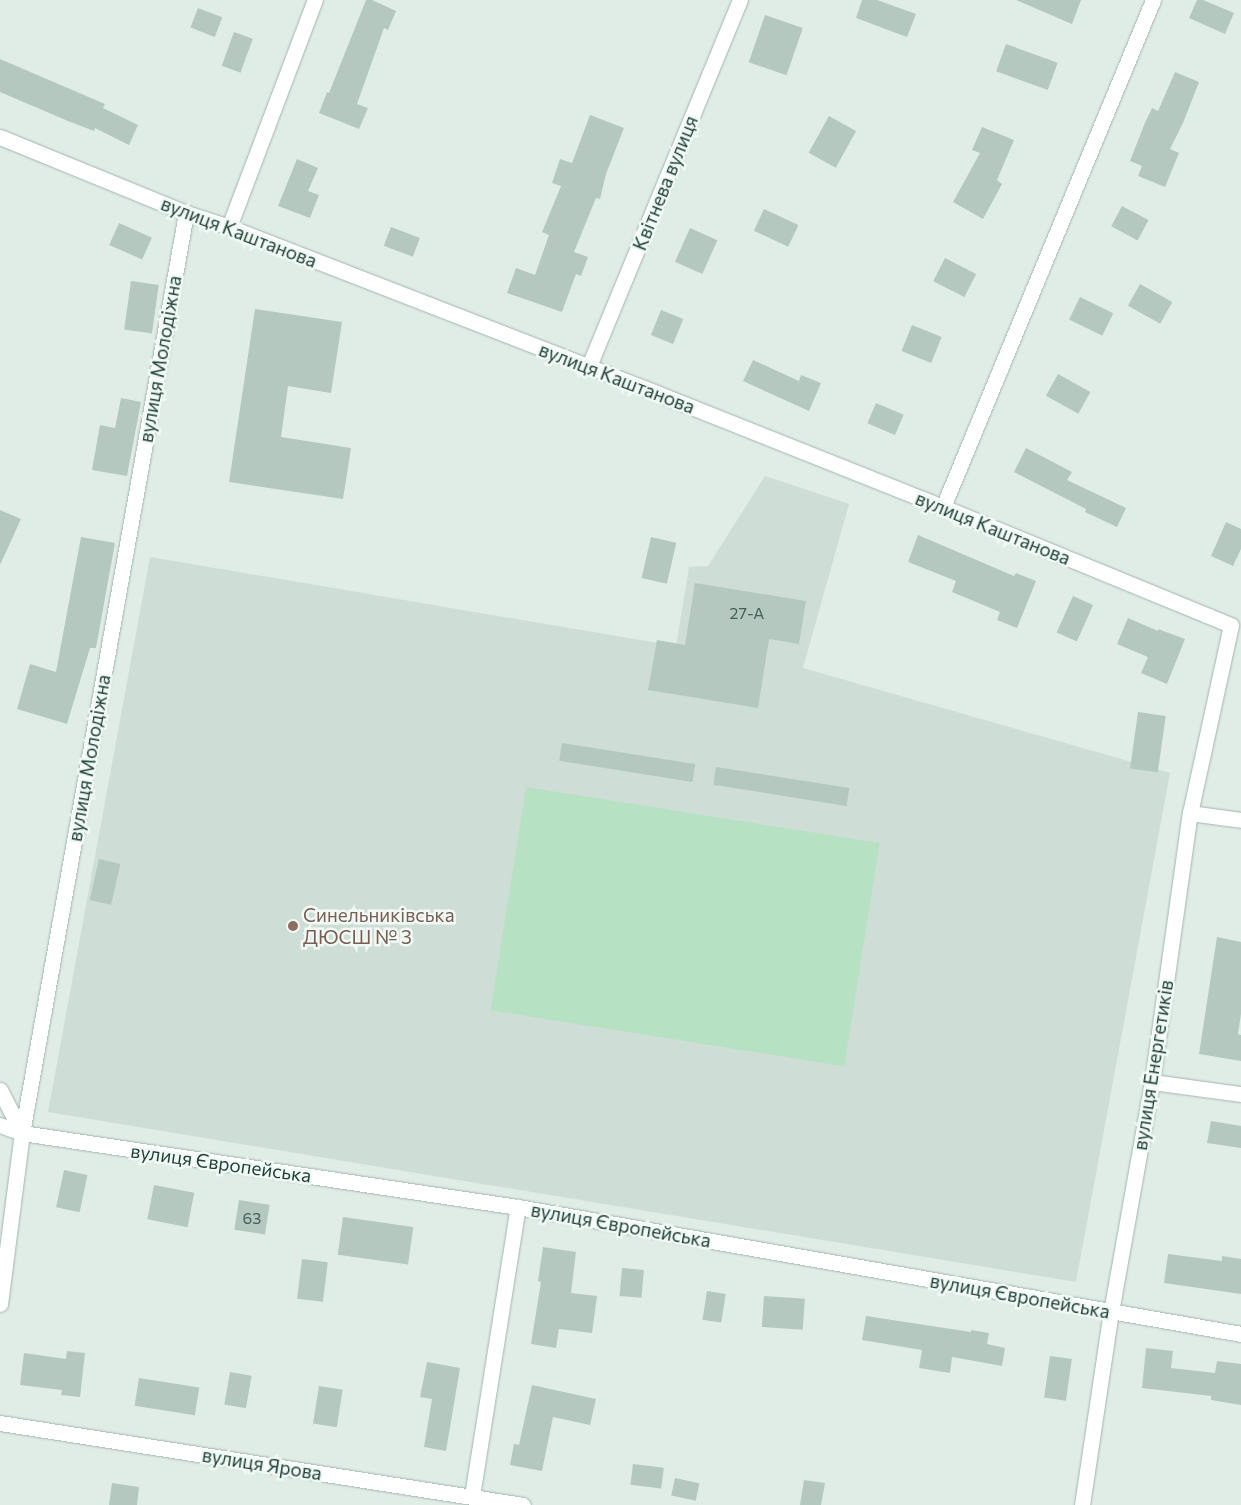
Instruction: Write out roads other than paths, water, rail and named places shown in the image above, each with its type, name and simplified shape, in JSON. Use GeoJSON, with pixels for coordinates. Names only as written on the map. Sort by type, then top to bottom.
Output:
{"type":"FeatureCollection","features":[{"type":"Feature","properties":{"kind":"street"},"geometry":{"type":"LineString","coordinates":[[229,227],[315,0]]}},
{"type":"Feature","properties":{"kind":"street","name":"Квітнева вулиця"},"geometry":{"type":"LineString","coordinates":[[589,366],[740,0]]}},
{"type":"Feature","properties":{"kind":"street"},"geometry":{"type":"LineString","coordinates":[[943,507],[1152,0]]}},
{"type":"Feature","properties":{"kind":"street","name":"вулиця Каштанова"},"geometry":{"type":"LineString","coordinates":[[0,137],[186,213],[229,227],[589,366],[1236,622]]}},
{"type":"Feature","properties":{"kind":"street","name":"вулиця Молодіжна"},"geometry":{"type":"LineString","coordinates":[[0,1304],[22,1133],[186,213]]}},
{"type":"Feature","properties":{"kind":"street","name":"вулиця Енергетиків"},"geometry":{"type":"LineString","coordinates":[[1082,1505],[1111,1312],[1152,1082],[1190,812],[1236,622]]}},
{"type":"Feature","properties":{"kind":"street"},"geometry":{"type":"LineString","coordinates":[[1190,812],[1241,820]]}},
{"type":"Feature","properties":{"kind":"street"},"geometry":{"type":"LineString","coordinates":[[1152,1082],[1241,1094]]}},
{"type":"Feature","properties":{"kind":"street"},"geometry":{"type":"LineString","coordinates":[[0,1090],[22,1133]]}},
{"type":"Feature","properties":{"kind":"street","name":"вулиця Європейська"},"geometry":{"type":"LineString","coordinates":[[0,1125],[22,1133],[518,1207],[1241,1334]]}},
{"type":"Feature","properties":{"kind":"street"},"geometry":{"type":"LineString","coordinates":[[472,1496],[518,1207]]}},
{"type":"Feature","properties":{"kind":"street","name":"вулиця Ярова"},"geometry":{"type":"LineString","coordinates":[[0,1423],[523,1505]]}},
{"type":"Feature","properties":{"kind":"place","name":"Синельниківська ДЮСШ № 3"},"geometry":{"type":"Point","coordinates":[293,926]}}]}
